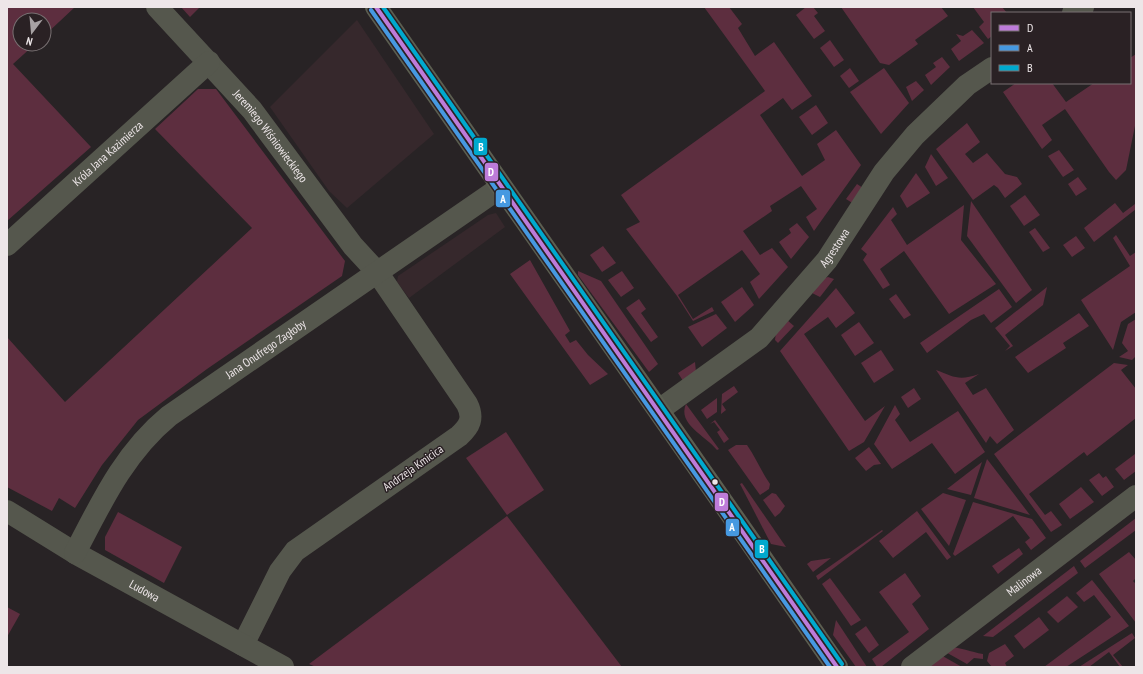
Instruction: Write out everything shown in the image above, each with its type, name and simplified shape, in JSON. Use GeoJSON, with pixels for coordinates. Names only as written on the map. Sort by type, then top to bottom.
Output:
{"type":"FeatureCollection","features":[{"type":"Feature","properties":{"kind":"main road"},"geometry":{"type":"LineString","coordinates":[[376,7],[501,187],[660,410],[837,667]]}},
{"type":"Feature","properties":{"kind":"street","name":"Jeremiego Wiśniowieckiego"},"geometry":{"type":"LineString","coordinates":[[157,7],[252,110],[340,228],[377,272]]}},
{"type":"Feature","properties":{"kind":"street"},"geometry":{"type":"LineString","coordinates":[[1075,12],[1084,7]]}},
{"type":"Feature","properties":{"kind":"street","name":"Króla Jana Kazimierza"},"geometry":{"type":"LineString","coordinates":[[7,245],[209,62]]}},
{"type":"Feature","properties":{"kind":"street","name":"Agrestowa"},"geometry":{"type":"LineString","coordinates":[[660,410],[759,338],[827,260],[884,172],[915,135],[967,85],[991,69]]}},
{"type":"Feature","properties":{"kind":"street","name":"Jana Onufrego Zagłoby"},"geometry":{"type":"LineString","coordinates":[[75,553],[113,480],[132,453],[155,427],[501,187]]}},
{"type":"Feature","properties":{"kind":"street","name":"Andrzeja Kmicica"},"geometry":{"type":"LineString","coordinates":[[242,645],[280,571],[295,551],[458,436],[469,424],[471,417],[467,404],[377,272]]}},
{"type":"Feature","properties":{"kind":"street","name":"Malinowa"},"geometry":{"type":"LineString","coordinates":[[912,667],[1136,496]]}},
{"type":"Feature","properties":{"kind":"street","name":"Ludowa"},"geometry":{"type":"LineString","coordinates":[[7,511],[75,553],[283,667]]}},
{"type":"Feature","properties":{"kind":"shaded area"},"geometry":{"type":"Polygon","coordinates":[[[7,7],[75,7],[52,29],[52,12],[12,12],[12,52],[26,52],[13,64],[91,147],[7,221],[7,7]]]}},
{"type":"Feature","properties":{"kind":"shaded area"},"geometry":{"type":"Polygon","coordinates":[[[181,7],[200,7],[190,17],[181,7]]]}},
{"type":"Feature","properties":{"kind":"shaded area"},"geometry":{"type":"Polygon","coordinates":[[[704,7],[729,7],[742,24],[738,28],[755,56],[774,42],[812,96],[792,110],[783,98],[760,115],[802,176],[825,160],[817,144],[836,130],[861,165],[814,231],[806,217],[817,209],[801,186],[770,206],[772,211],[743,231],[760,255],[772,248],[788,267],[759,299],[750,282],[760,274],[742,250],[678,295],[693,319],[712,307],[714,311],[693,321],[677,296],[626,229],[640,222],[621,195],[765,91],[704,7]]]}},
{"type":"Feature","properties":{"kind":"shaded area"},"geometry":{"type":"Polygon","coordinates":[[[806,7],[813,7],[818,13],[814,16],[825,31],[814,39],[796,15],[806,7]]]}},
{"type":"Feature","properties":{"kind":"shaded area"},"geometry":{"type":"Polygon","coordinates":[[[841,7],[941,7],[948,16],[915,40],[918,44],[889,65],[880,63],[841,7]]]}},
{"type":"Feature","properties":{"kind":"shaded area"},"geometry":{"type":"Polygon","coordinates":[[[973,7],[1002,7],[1006,12],[991,12],[991,37],[988,39],[979,27],[984,22],[973,7]]]}},
{"type":"Feature","properties":{"kind":"shaded area"},"geometry":{"type":"Polygon","coordinates":[[[357,20],[434,134],[347,208],[329,191],[270,107],[357,20]]]}},
{"type":"Feature","properties":{"kind":"shaded area"},"geometry":{"type":"Polygon","coordinates":[[[972,30],[984,43],[959,61],[951,49],[961,41],[956,34],[963,36],[972,30]]]}},
{"type":"Feature","properties":{"kind":"shaded area"},"geometry":{"type":"Polygon","coordinates":[[[830,40],[844,60],[834,67],[820,48],[830,40]]]}},
{"type":"Feature","properties":{"kind":"shaded area"},"geometry":{"type":"Polygon","coordinates":[[[1136,54],[1136,121],[1126,170],[1116,180],[1065,109],[1042,125],[1052,140],[1042,149],[1003,92],[1015,84],[1053,84],[1066,102],[1093,84],[1131,84],[1131,57],[1136,54]]]}},
{"type":"Feature","properties":{"kind":"shaded area"},"geometry":{"type":"Polygon","coordinates":[[[942,57],[950,67],[931,85],[925,75],[936,67],[933,63],[942,57]]]}},
{"type":"Feature","properties":{"kind":"shaded area"},"geometry":{"type":"Polygon","coordinates":[[[850,68],[859,81],[849,88],[840,76],[850,68]]]}},
{"type":"Feature","properties":{"kind":"shaded area"},"geometry":{"type":"Polygon","coordinates":[[[884,68],[909,103],[881,134],[850,92],[884,68]]]}},
{"type":"Feature","properties":{"kind":"shaded area"},"geometry":{"type":"Polygon","coordinates":[[[916,81],[924,90],[912,101],[906,87],[916,81]]]}},
{"type":"Feature","properties":{"kind":"shaded area"},"geometry":{"type":"Polygon","coordinates":[[[198,89],[216,89],[345,261],[342,276],[207,369],[138,420],[102,465],[75,508],[59,498],[52,511],[7,487],[7,337],[65,402],[252,228],[155,129],[198,89]]]}},
{"type":"Feature","properties":{"kind":"shaded area"},"geometry":{"type":"Polygon","coordinates":[[[816,105],[828,123],[812,135],[799,117],[816,105]]]}},
{"type":"Feature","properties":{"kind":"shaded area"},"geometry":{"type":"Polygon","coordinates":[[[967,123],[980,142],[965,154],[973,163],[987,153],[1005,174],[1017,177],[1022,184],[1005,198],[994,185],[973,200],[936,149],[967,123]]]}},
{"type":"Feature","properties":{"kind":"shaded area"},"geometry":{"type":"Polygon","coordinates":[[[1059,150],[1074,170],[1063,177],[1048,156],[1059,150]]]}},
{"type":"Feature","properties":{"kind":"shaded area"},"geometry":{"type":"Polygon","coordinates":[[[931,154],[948,178],[936,186],[925,167],[931,154]]]}},
{"type":"Feature","properties":{"kind":"shaded area"},"geometry":{"type":"Polygon","coordinates":[[[916,173],[930,193],[907,208],[900,196],[916,173]]]}},
{"type":"Feature","properties":{"kind":"shaded area"},"geometry":{"type":"Polygon","coordinates":[[[1078,177],[1087,189],[1076,196],[1068,184],[1078,177]]]}},
{"type":"Feature","properties":{"kind":"shaded area"},"geometry":{"type":"Polygon","coordinates":[[[857,184],[866,190],[854,204],[846,199],[857,184]]]}},
{"type":"Feature","properties":{"kind":"shaded area"},"geometry":{"type":"Polygon","coordinates":[[[1025,195],[1040,215],[1024,226],[1010,206],[1025,195]]]}},
{"type":"Feature","properties":{"kind":"shaded area"},"geometry":{"type":"Polygon","coordinates":[[[971,201],[1032,290],[1016,303],[967,236],[971,201]]]}},
{"type":"Feature","properties":{"kind":"shaded area"},"geometry":{"type":"Polygon","coordinates":[[[1115,203],[1123,213],[1135,204],[1136,209],[1094,242],[1084,228],[1115,203]]]}},
{"type":"Feature","properties":{"kind":"shaded area"},"geometry":{"type":"Polygon","coordinates":[[[964,205],[961,240],[996,284],[949,314],[904,251],[880,269],[890,285],[883,289],[863,260],[867,254],[861,249],[893,207],[897,214],[891,220],[907,245],[964,205]]]}},
{"type":"Feature","properties":{"kind":"shaded area"},"geometry":{"type":"Polygon","coordinates":[[[496,213],[505,227],[409,298],[397,282],[398,276],[488,215],[496,213]]]}},
{"type":"Feature","properties":{"kind":"shaded area"},"geometry":{"type":"Polygon","coordinates":[[[797,223],[809,237],[791,259],[779,242],[791,233],[789,229],[797,223]]]}},
{"type":"Feature","properties":{"kind":"shaded area"},"geometry":{"type":"Polygon","coordinates":[[[1035,228],[1050,248],[1043,252],[1029,232],[1035,228]]]}},
{"type":"Feature","properties":{"kind":"shaded area"},"geometry":{"type":"Polygon","coordinates":[[[1116,235],[1130,256],[1136,252],[1136,312],[1121,322],[1113,350],[1081,300],[1130,266],[1113,238],[1116,235]]]}},
{"type":"Feature","properties":{"kind":"shaded area"},"geometry":{"type":"Polygon","coordinates":[[[1076,236],[1085,248],[1072,257],[1063,245],[1076,236]]]}},
{"type":"Feature","properties":{"kind":"shaded area"},"geometry":{"type":"Polygon","coordinates":[[[603,246],[616,263],[602,272],[590,255],[603,246]]]}},
{"type":"Feature","properties":{"kind":"shaded area"},"geometry":{"type":"Polygon","coordinates":[[[530,260],[570,331],[565,335],[570,343],[576,340],[588,355],[608,374],[590,385],[510,274],[530,260]]]}},
{"type":"Feature","properties":{"kind":"shaded area"},"geometry":{"type":"Polygon","coordinates":[[[578,271],[601,281],[658,364],[649,372],[578,275],[578,271]]]}},
{"type":"Feature","properties":{"kind":"shaded area"},"geometry":{"type":"Polygon","coordinates":[[[622,271],[634,288],[621,297],[608,280],[622,271]]]}},
{"type":"Feature","properties":{"kind":"shaded area"},"geometry":{"type":"Polygon","coordinates":[[[828,277],[834,279],[820,297],[810,292],[819,280],[828,277]]]}},
{"type":"Feature","properties":{"kind":"shaded area"},"geometry":{"type":"Polygon","coordinates":[[[742,287],[754,305],[735,322],[721,302],[742,287]]]}},
{"type":"Feature","properties":{"kind":"shaded area"},"geometry":{"type":"Polygon","coordinates":[[[1047,287],[1043,305],[1005,335],[1013,346],[1005,351],[1010,346],[995,328],[1047,287]]]}},
{"type":"Feature","properties":{"kind":"shaded area"},"geometry":{"type":"Polygon","coordinates":[[[836,288],[855,313],[836,328],[828,317],[804,334],[865,421],[885,406],[864,442],[849,451],[780,351],[836,288]]]}},
{"type":"Feature","properties":{"kind":"shaded area"},"geometry":{"type":"Polygon","coordinates":[[[999,289],[1012,307],[991,323],[984,314],[971,320],[927,353],[920,343],[999,289]]]}},
{"type":"Feature","properties":{"kind":"shaded area"},"geometry":{"type":"Polygon","coordinates":[[[896,294],[911,315],[904,319],[889,299],[896,294]]]}},
{"type":"Feature","properties":{"kind":"shaded area"},"geometry":{"type":"Polygon","coordinates":[[[639,299],[646,309],[641,313],[658,337],[651,342],[626,308],[639,299]]]}},
{"type":"Feature","properties":{"kind":"shaded area"},"geometry":{"type":"Polygon","coordinates":[[[1079,313],[1089,326],[1063,343],[1066,348],[1028,373],[1015,357],[1079,313]]]}},
{"type":"Feature","properties":{"kind":"shaded area"},"geometry":{"type":"Polygon","coordinates":[[[716,314],[727,328],[702,347],[688,327],[716,314]]]}},
{"type":"Feature","properties":{"kind":"shaded area"},"geometry":{"type":"Polygon","coordinates":[[[1136,319],[1136,356],[1132,360],[1119,357],[1128,351],[1122,343],[1128,324],[1136,319]]]}},
{"type":"Feature","properties":{"kind":"shaded area"},"geometry":{"type":"Polygon","coordinates":[[[787,320],[794,326],[778,343],[775,340],[776,332],[787,320]]]}},
{"type":"Feature","properties":{"kind":"shaded area"},"geometry":{"type":"Polygon","coordinates":[[[859,322],[874,343],[855,356],[841,335],[859,322]]]}},
{"type":"Feature","properties":{"kind":"shaded area"},"geometry":{"type":"Polygon","coordinates":[[[881,350],[894,370],[874,383],[861,363],[881,350]]]}},
{"type":"Feature","properties":{"kind":"shaded area"},"geometry":{"type":"Polygon","coordinates":[[[695,362],[696,372],[685,384],[678,373],[695,362]]]}},
{"type":"Feature","properties":{"kind":"shaded area"},"geometry":{"type":"Polygon","coordinates":[[[1114,363],[1128,365],[1121,370],[1136,389],[1136,418],[1087,456],[1084,452],[1029,494],[1045,515],[1051,511],[1062,525],[1051,532],[994,454],[1114,363]]]}},
{"type":"Feature","properties":{"kind":"shaded area"},"geometry":{"type":"Polygon","coordinates":[[[936,370],[961,378],[979,374],[965,383],[973,395],[986,388],[1014,430],[997,444],[990,436],[986,443],[936,370]]]}},
{"type":"Feature","properties":{"kind":"shaded area"},"geometry":{"type":"Polygon","coordinates":[[[734,386],[738,392],[722,404],[726,410],[721,414],[722,394],[734,386]]]}},
{"type":"Feature","properties":{"kind":"shaded area"},"geometry":{"type":"Polygon","coordinates":[[[914,388],[921,399],[908,408],[901,397],[914,388]]]}},
{"type":"Feature","properties":{"kind":"shaded area"},"geometry":{"type":"Polygon","coordinates":[[[717,398],[717,412],[707,419],[701,410],[717,398]]]}},
{"type":"Feature","properties":{"kind":"shaded area"},"geometry":{"type":"Polygon","coordinates":[[[686,404],[719,449],[717,450],[689,424],[684,411],[686,404]]]}},
{"type":"Feature","properties":{"kind":"shaded area"},"geometry":{"type":"Polygon","coordinates":[[[895,405],[900,414],[895,420],[910,442],[958,411],[985,452],[955,474],[932,443],[892,469],[874,444],[895,405]]]}},
{"type":"Feature","properties":{"kind":"shaded area"},"geometry":{"type":"Polygon","coordinates":[[[715,420],[729,439],[724,443],[717,432],[720,430],[714,422],[710,424],[715,420]]]}},
{"type":"Feature","properties":{"kind":"shaded area"},"geometry":{"type":"Polygon","coordinates":[[[506,432],[544,490],[507,515],[466,458],[506,432]]]}},
{"type":"Feature","properties":{"kind":"shaded area"},"geometry":{"type":"Polygon","coordinates":[[[736,445],[747,445],[770,484],[769,489],[760,495],[728,450],[736,445]]]}},
{"type":"Feature","properties":{"kind":"shaded area"},"geometry":{"type":"Polygon","coordinates":[[[869,447],[881,464],[874,465],[866,471],[855,458],[869,447]]]}},
{"type":"Feature","properties":{"kind":"shaded area"},"geometry":{"type":"Polygon","coordinates":[[[1135,454],[1136,471],[1124,480],[1115,469],[1135,454]]]}},
{"type":"Feature","properties":{"kind":"shaded area"},"geometry":{"type":"Polygon","coordinates":[[[987,459],[1030,515],[974,498],[987,459]]]}},
{"type":"Feature","properties":{"kind":"shaded area"},"geometry":{"type":"Polygon","coordinates":[[[982,462],[971,495],[947,489],[982,462]]]}},
{"type":"Feature","properties":{"kind":"shaded area"},"geometry":{"type":"Polygon","coordinates":[[[1099,473],[1103,478],[1106,476],[1114,487],[1102,496],[1089,480],[1099,473]]]}},
{"type":"Feature","properties":{"kind":"shaded area"},"geometry":{"type":"Polygon","coordinates":[[[742,483],[786,547],[771,544],[740,484],[742,483]]]}},
{"type":"Feature","properties":{"kind":"shaded area"},"geometry":{"type":"Polygon","coordinates":[[[1081,487],[1094,502],[1070,519],[1059,504],[1081,487]]]}},
{"type":"Feature","properties":{"kind":"shaded area"},"geometry":{"type":"Polygon","coordinates":[[[772,493],[776,494],[785,506],[775,517],[763,500],[772,493]]]}},
{"type":"Feature","properties":{"kind":"shaded area"},"geometry":{"type":"Polygon","coordinates":[[[943,493],[966,500],[949,546],[921,509],[943,493]]]}},
{"type":"Feature","properties":{"kind":"shaded area"},"geometry":{"type":"Polygon","coordinates":[[[973,502],[1032,519],[1046,538],[1031,550],[1025,542],[1030,538],[1013,516],[955,556],[953,554],[973,502]]]}},
{"type":"Feature","properties":{"kind":"shaded area"},"geometry":{"type":"Polygon","coordinates":[[[917,511],[951,557],[947,560],[926,532],[893,558],[879,541],[917,511]]]}},
{"type":"Feature","properties":{"kind":"shaded area"},"geometry":{"type":"Polygon","coordinates":[[[118,512],[182,547],[164,583],[105,550],[105,537],[118,512]]]}},
{"type":"Feature","properties":{"kind":"shaded area"},"geometry":{"type":"Polygon","coordinates":[[[507,516],[622,667],[316,667],[309,664],[507,516]]]}},
{"type":"Feature","properties":{"kind":"shaded area"},"geometry":{"type":"Polygon","coordinates":[[[1136,518],[1136,530],[1085,568],[1080,561],[1136,518]]]}},
{"type":"Feature","properties":{"kind":"shaded area"},"geometry":{"type":"Polygon","coordinates":[[[882,530],[883,531],[818,580],[816,576],[882,530]]]}},
{"type":"Feature","properties":{"kind":"shaded area"},"geometry":{"type":"Polygon","coordinates":[[[1019,548],[1023,554],[998,574],[992,566],[1019,548]]]}},
{"type":"Feature","properties":{"kind":"shaded area"},"geometry":{"type":"Polygon","coordinates":[[[1129,552],[1136,560],[1136,578],[1133,581],[1136,584],[1136,623],[1099,574],[1129,552]]]}},
{"type":"Feature","properties":{"kind":"shaded area"},"geometry":{"type":"Polygon","coordinates":[[[831,558],[813,572],[807,564],[811,561],[831,558]]]}},
{"type":"Feature","properties":{"kind":"shaded area"},"geometry":{"type":"Polygon","coordinates":[[[1074,566],[1078,573],[993,637],[983,636],[1074,566]]]}},
{"type":"Feature","properties":{"kind":"shaded area"},"geometry":{"type":"Polygon","coordinates":[[[905,573],[921,596],[912,604],[929,629],[881,667],[877,667],[872,659],[909,632],[879,592],[905,573]]]}},
{"type":"Feature","properties":{"kind":"shaded area"},"geometry":{"type":"Polygon","coordinates":[[[830,578],[861,620],[851,626],[822,584],[830,578]]]}},
{"type":"Feature","properties":{"kind":"shaded area"},"geometry":{"type":"Polygon","coordinates":[[[1092,580],[1129,626],[1066,667],[1044,667],[1111,617],[1094,595],[1084,602],[1076,593],[1092,580]]]}},
{"type":"Feature","properties":{"kind":"shaded area"},"geometry":{"type":"Polygon","coordinates":[[[1067,596],[1078,607],[1058,623],[1047,612],[1067,596]]]}},
{"type":"Feature","properties":{"kind":"shaded area"},"geometry":{"type":"Polygon","coordinates":[[[7,607],[20,614],[7,637],[7,607]]]}},
{"type":"Feature","properties":{"kind":"shaded area"},"geometry":{"type":"Polygon","coordinates":[[[1039,617],[1049,630],[1024,649],[1014,636],[1039,617]]]}},
{"type":"Feature","properties":{"kind":"shaded area"},"geometry":{"type":"Polygon","coordinates":[[[836,620],[867,667],[856,667],[833,635],[836,620]]]}},
{"type":"Feature","properties":{"kind":"shaded area"},"geometry":{"type":"Polygon","coordinates":[[[866,626],[879,645],[869,653],[855,634],[866,626]]]}},
{"type":"Feature","properties":{"kind":"shaded area"},"geometry":{"type":"Polygon","coordinates":[[[1132,633],[1135,638],[1113,655],[1123,667],[1120,667],[1109,652],[1089,667],[1079,667],[1132,633]]]}},
{"type":"Feature","properties":{"kind":"shaded area"},"geometry":{"type":"Polygon","coordinates":[[[1005,644],[1014,656],[1005,663],[1007,667],[992,667],[987,661],[989,653],[1005,644]]]}},
{"type":"Feature","properties":{"kind":"shaded area"},"geometry":{"type":"Polygon","coordinates":[[[948,647],[983,654],[983,659],[974,658],[967,664],[942,650],[948,647]]]}},
{"type":"Feature","properties":{"kind":"shaded area"},"geometry":{"type":"Polygon","coordinates":[[[939,654],[962,667],[922,667],[939,654]]]}},
{"type":"Feature","properties":{"kind":"transit line","name":"D"},"geometry":{"type":"LineString","coordinates":[[376,7],[837,667]]}},
{"type":"Feature","properties":{"kind":"transit line","name":"B"},"geometry":{"type":"LineString","coordinates":[[383,7],[842,664]]}},
{"type":"Feature","properties":{"kind":"transit line","name":"A"},"geometry":{"type":"LineString","coordinates":[[371,10],[830,667]]}}]}
